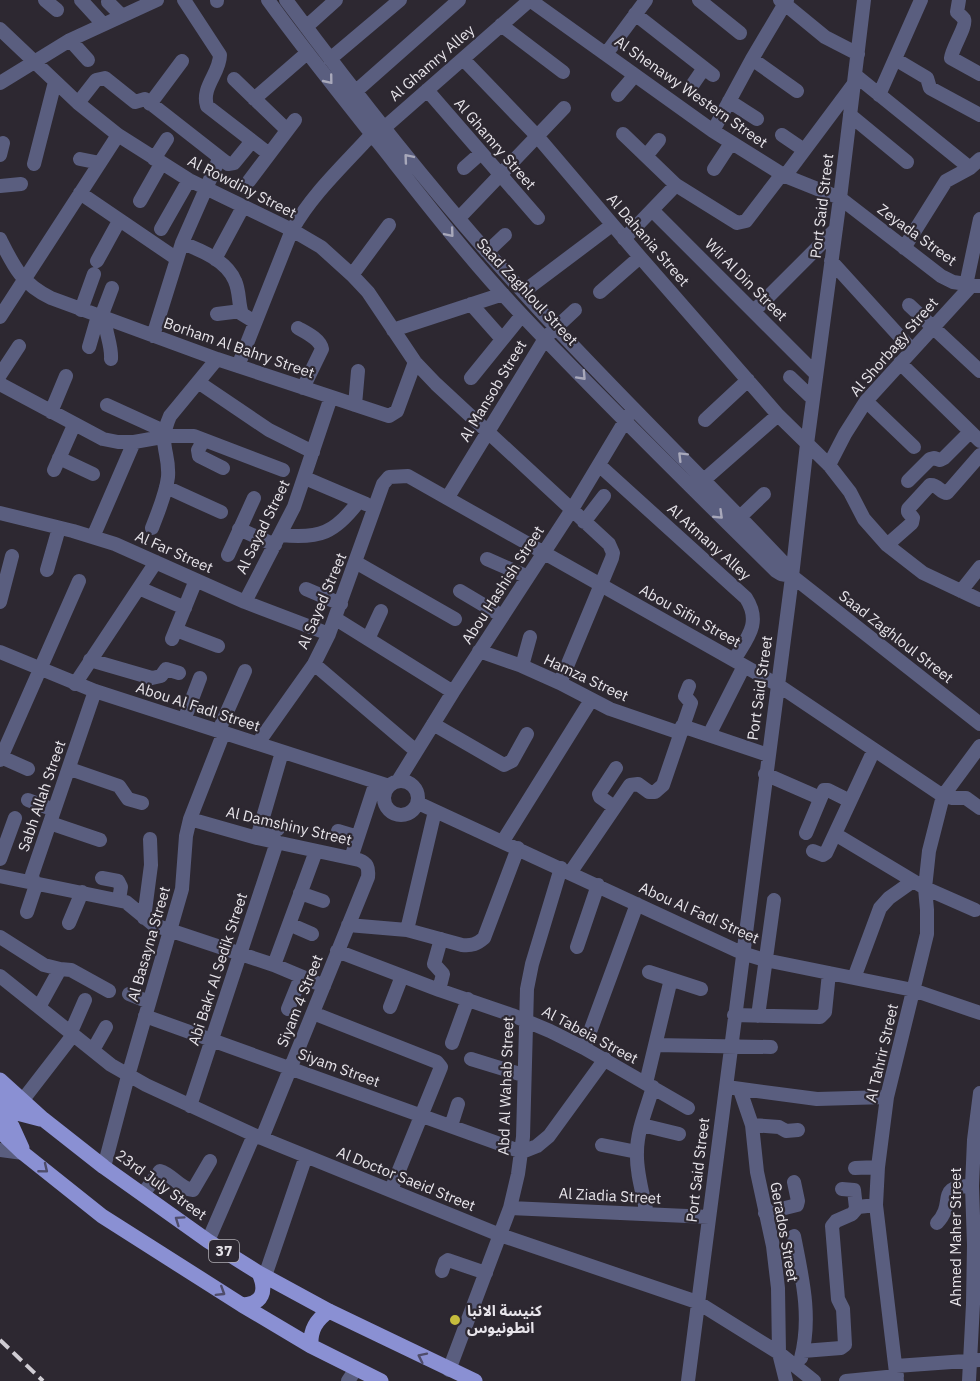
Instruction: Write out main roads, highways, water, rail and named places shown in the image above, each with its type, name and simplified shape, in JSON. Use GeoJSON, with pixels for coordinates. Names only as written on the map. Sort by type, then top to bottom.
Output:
{"type":"FeatureCollection","features":[{"type":"Feature","properties":{"kind":"main road","name":"23rd July Street"},"geometry":{"type":"LineString","coordinates":[[0,1080],[43,1119],[104,1167],[208,1241],[262,1275],[329,1311],[475,1381]]}},
{"type":"Feature","properties":{"kind":"main road"},"geometry":{"type":"LineString","coordinates":[[0,1098],[17,1113],[30,1118],[43,1119]]}},
{"type":"Feature","properties":{"kind":"main road"},"geometry":{"type":"LineString","coordinates":[[0,1113],[17,1134],[23,1153]]}},
{"type":"Feature","properties":{"kind":"main road","name":"37"},"geometry":{"type":"LineString","coordinates":[[0,1131],[23,1153],[102,1216],[311,1346],[352,1375],[381,1381]]}},
{"type":"Feature","properties":{"kind":"main road"},"geometry":{"type":"LineString","coordinates":[[242,1305],[251,1305],[259,1300],[263,1292],[262,1275]]}},
{"type":"Feature","properties":{"kind":"main road"},"geometry":{"type":"LineString","coordinates":[[311,1346],[310,1338],[316,1322],[329,1311]]}},
{"type":"Feature","properties":{"kind":"railway"},"geometry":{"type":"LineString","coordinates":[[0,1340],[43,1381]]}},
{"type":"Feature","properties":{"kind":"place","name":"كنيسة الانبا انطونيوس"},"geometry":{"type":"Point","coordinates":[455,1320]}}]}
